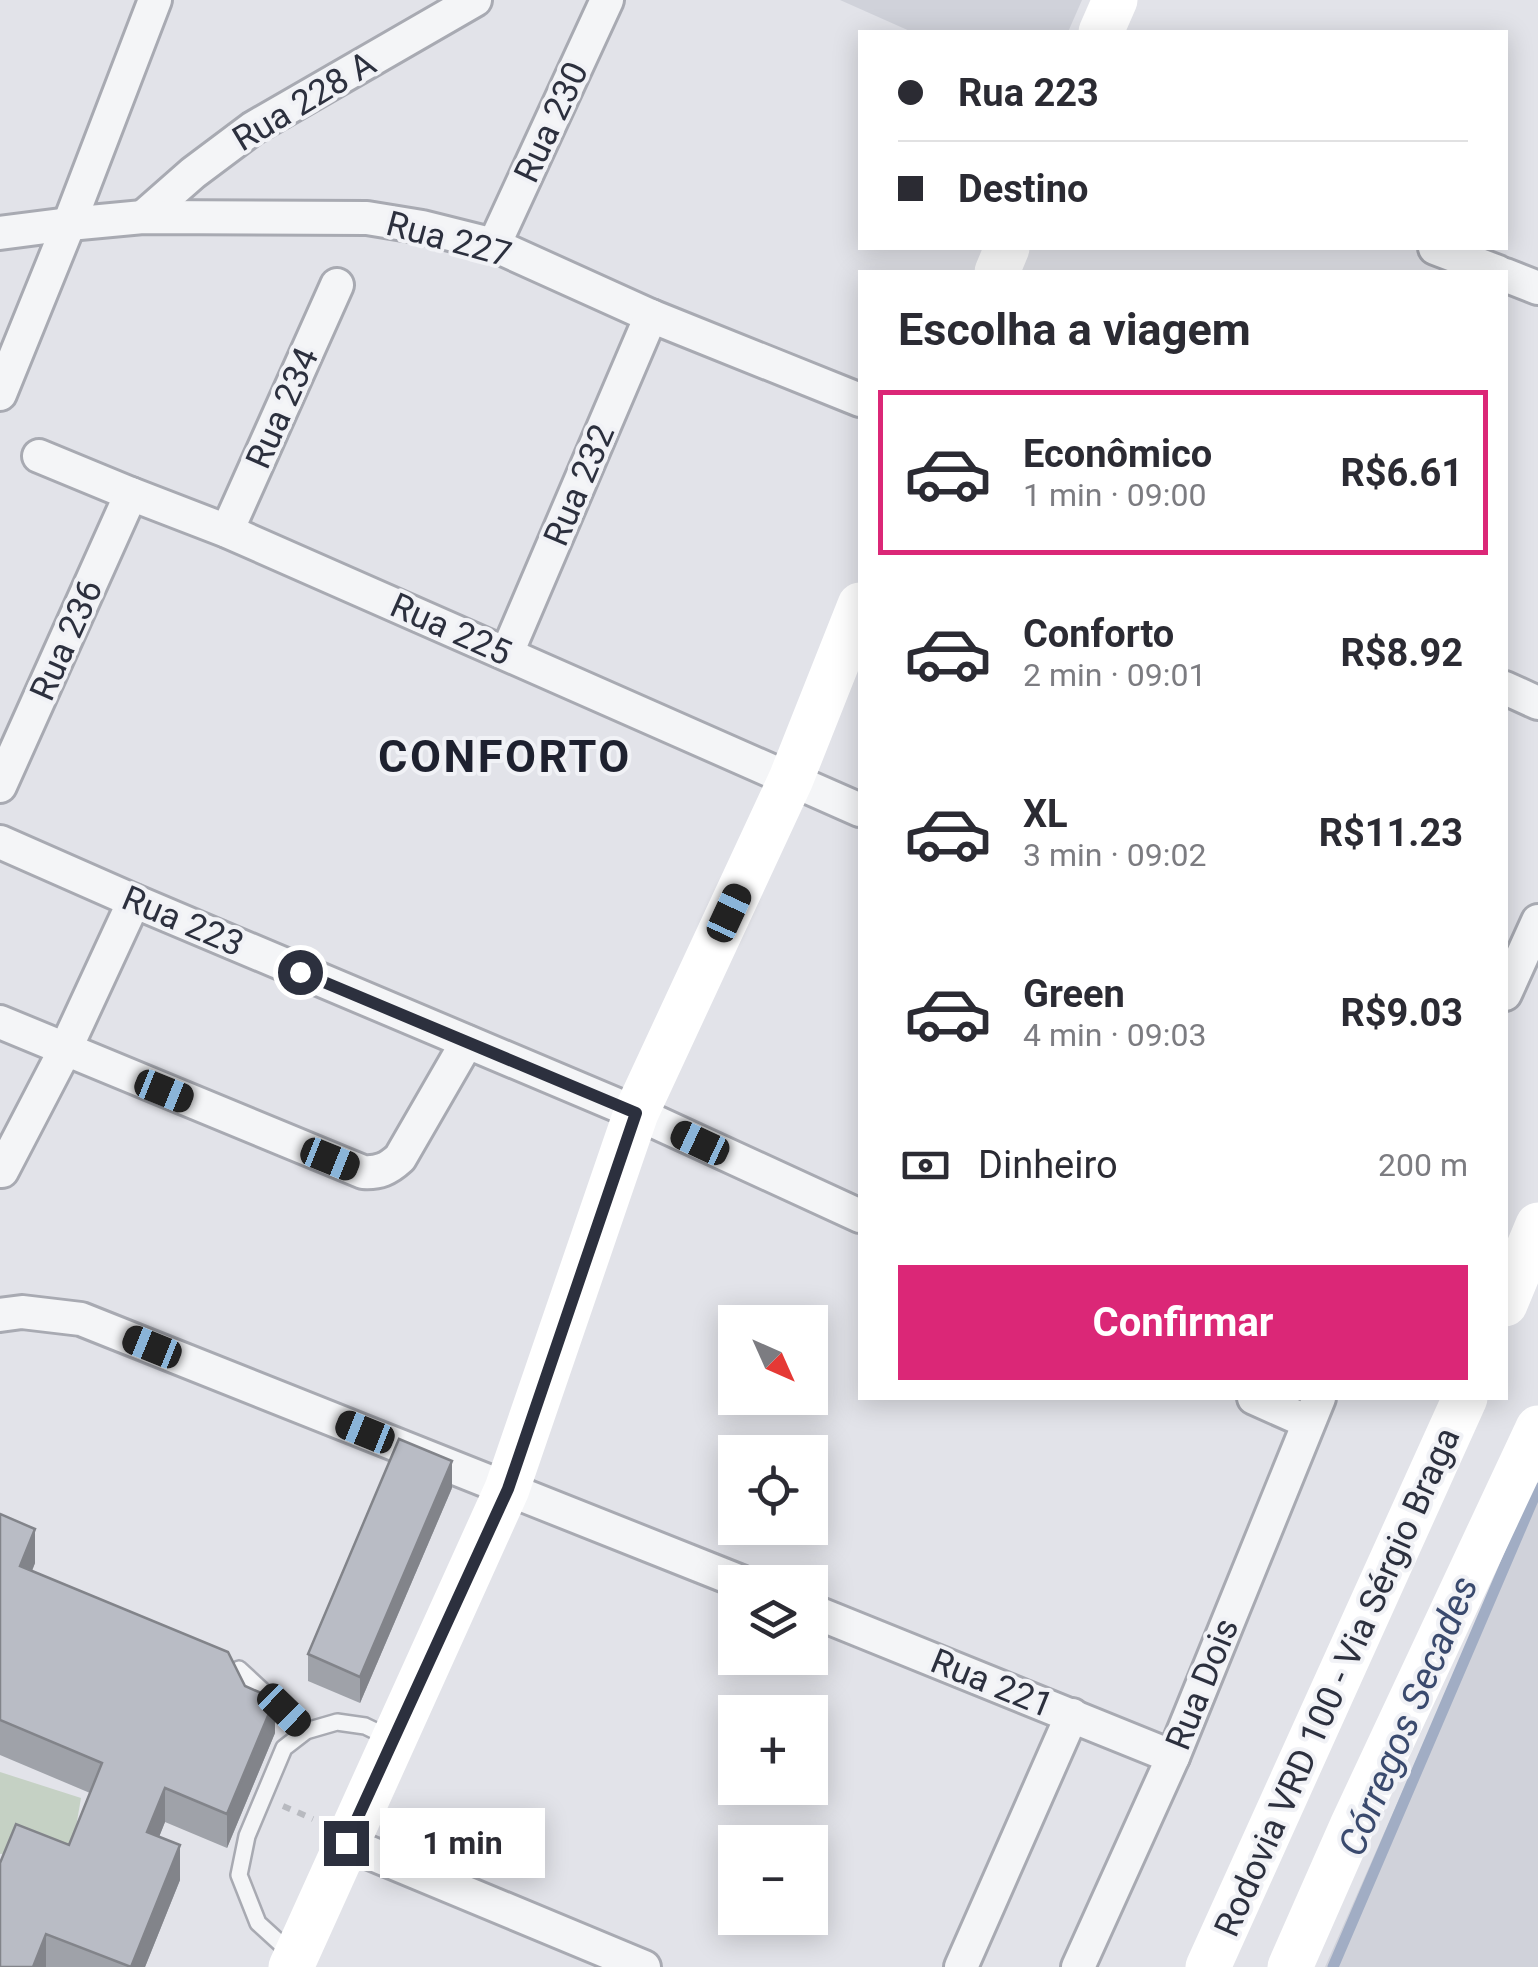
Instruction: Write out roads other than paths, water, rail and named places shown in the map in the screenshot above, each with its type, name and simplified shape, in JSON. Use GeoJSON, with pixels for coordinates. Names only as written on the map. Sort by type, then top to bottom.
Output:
{"type":"FeatureCollection","features":[{"type":"Feature","properties":{"kind":"street"},"geometry":{"type":"LineString","coordinates":[[0,394],[155,0]]}},
{"type":"Feature","properties":{"kind":"street","name":"Rua 228 A"},"geometry":{"type":"LineString","coordinates":[[143,218],[252,128],[475,0]]}},
{"type":"Feature","properties":{"kind":"street","name":"Rua 230"},"geometry":{"type":"LineString","coordinates":[[494,245],[607,0]]}},
{"type":"Feature","properties":{"kind":"street"},"geometry":{"type":"LineString","coordinates":[[1102,30],[1116,0]]}},
{"type":"Feature","properties":{"kind":"street","name":"Rua 227"},"geometry":{"type":"LineString","coordinates":[[0,233],[143,218],[367,218],[422,227],[494,245],[651,316],[858,399]]}},
{"type":"Feature","properties":{"kind":"street"},"geometry":{"type":"LineString","coordinates":[[1439,250],[1492,270]]}},
{"type":"Feature","properties":{"kind":"street"},"geometry":{"type":"LineString","coordinates":[[1508,276],[1538,288]]}},
{"type":"Feature","properties":{"kind":"street","name":"Rua 234"},"geometry":{"type":"LineString","coordinates":[[227,531],[336,284]]}},
{"type":"Feature","properties":{"kind":"street","name":"Rua 232"},"geometry":{"type":"LineString","coordinates":[[507,654],[651,316]]}},
{"type":"Feature","properties":{"kind":"street","name":"Rua 225"},"geometry":{"type":"LineString","coordinates":[[39,456],[227,531],[858,809]]}},
{"type":"Feature","properties":{"kind":"street","name":"Rua 236"},"geometry":{"type":"LineString","coordinates":[[0,786],[131,494]]}},
{"type":"Feature","properties":{"kind":"street"},"geometry":{"type":"LineString","coordinates":[[293,1962],[508,1489],[636,1113],[791,779],[858,610]]}},
{"type":"Feature","properties":{"kind":"street"},"geometry":{"type":"LineString","coordinates":[[1508,689],[1538,703]]}},
{"type":"Feature","properties":{"kind":"street","name":"Rua 223"},"geometry":{"type":"LineString","coordinates":[[0,842],[636,1113],[858,1215]]}},
{"type":"Feature","properties":{"kind":"street"},"geometry":{"type":"LineString","coordinates":[[2,1171],[65,1050],[134,901]]}},
{"type":"Feature","properties":{"kind":"street"},"geometry":{"type":"LineString","coordinates":[[1508,987],[1538,921]]}},
{"type":"Feature","properties":{"kind":"street"},"geometry":{"type":"LineString","coordinates":[[0,1022],[363,1172],[377,1173],[400,1158],[467,1042]]}},
{"type":"Feature","properties":{"kind":"street"},"geometry":{"type":"LineString","coordinates":[[1508,1297],[1538,1226]]}},
{"type":"Feature","properties":{"kind":"street"},"geometry":{"type":"LineString","coordinates":[[0,1315],[22,1312],[81,1319],[718,1573]]}},
{"type":"Feature","properties":{"kind":"street"},"geometry":{"type":"LineString","coordinates":[[1264,1400],[1314,1410]]}},
{"type":"Feature","properties":{"kind":"street","name":"Rodovia VRD 100 - Via Sérgio Braga"},"geometry":{"type":"LineString","coordinates":[[1208,1967],[1464,1400]]}},
{"type":"Feature","properties":{"kind":"street","name":"Rua Dois"},"geometry":{"type":"LineString","coordinates":[[1078,1967],[1173,1758],[1314,1410]]}},
{"type":"Feature","properties":{"kind":"street"},"geometry":{"type":"LineString","coordinates":[[1290,1967],[1538,1428]]}},
{"type":"Feature","properties":{"kind":"street","name":"Rua 221"},"geometry":{"type":"LineString","coordinates":[[828,1617],[1173,1758]]}},
{"type":"Feature","properties":{"kind":"street"},"geometry":{"type":"LineString","coordinates":[[962,1967],[1072,1715]]}},
{"type":"Feature","properties":{"kind":"street"},"geometry":{"type":"LineString","coordinates":[[346,1843],[644,1967]]}},
{"type":"Feature","properties":{"kind":"lane"},"geometry":{"type":"LineString","coordinates":[[239,1669],[306,1732]]}},
{"type":"Feature","properties":{"kind":"lane"},"geometry":{"type":"LineString","coordinates":[[293,1962],[258,1923],[238,1875],[247,1836],[284,1748],[306,1732],[337,1722],[365,1726],[394,1739]]}},
{"type":"Feature","properties":{"kind":"waterway","name":"Córregos Secades"},"geometry":{"type":"LineString","coordinates":[[1333,1967],[1538,1488]]}},
{"type":"Feature","properties":{"kind":"district","name":"CONFORTO"},"geometry":{"type":"Point","coordinates":[505,756]}}]}
